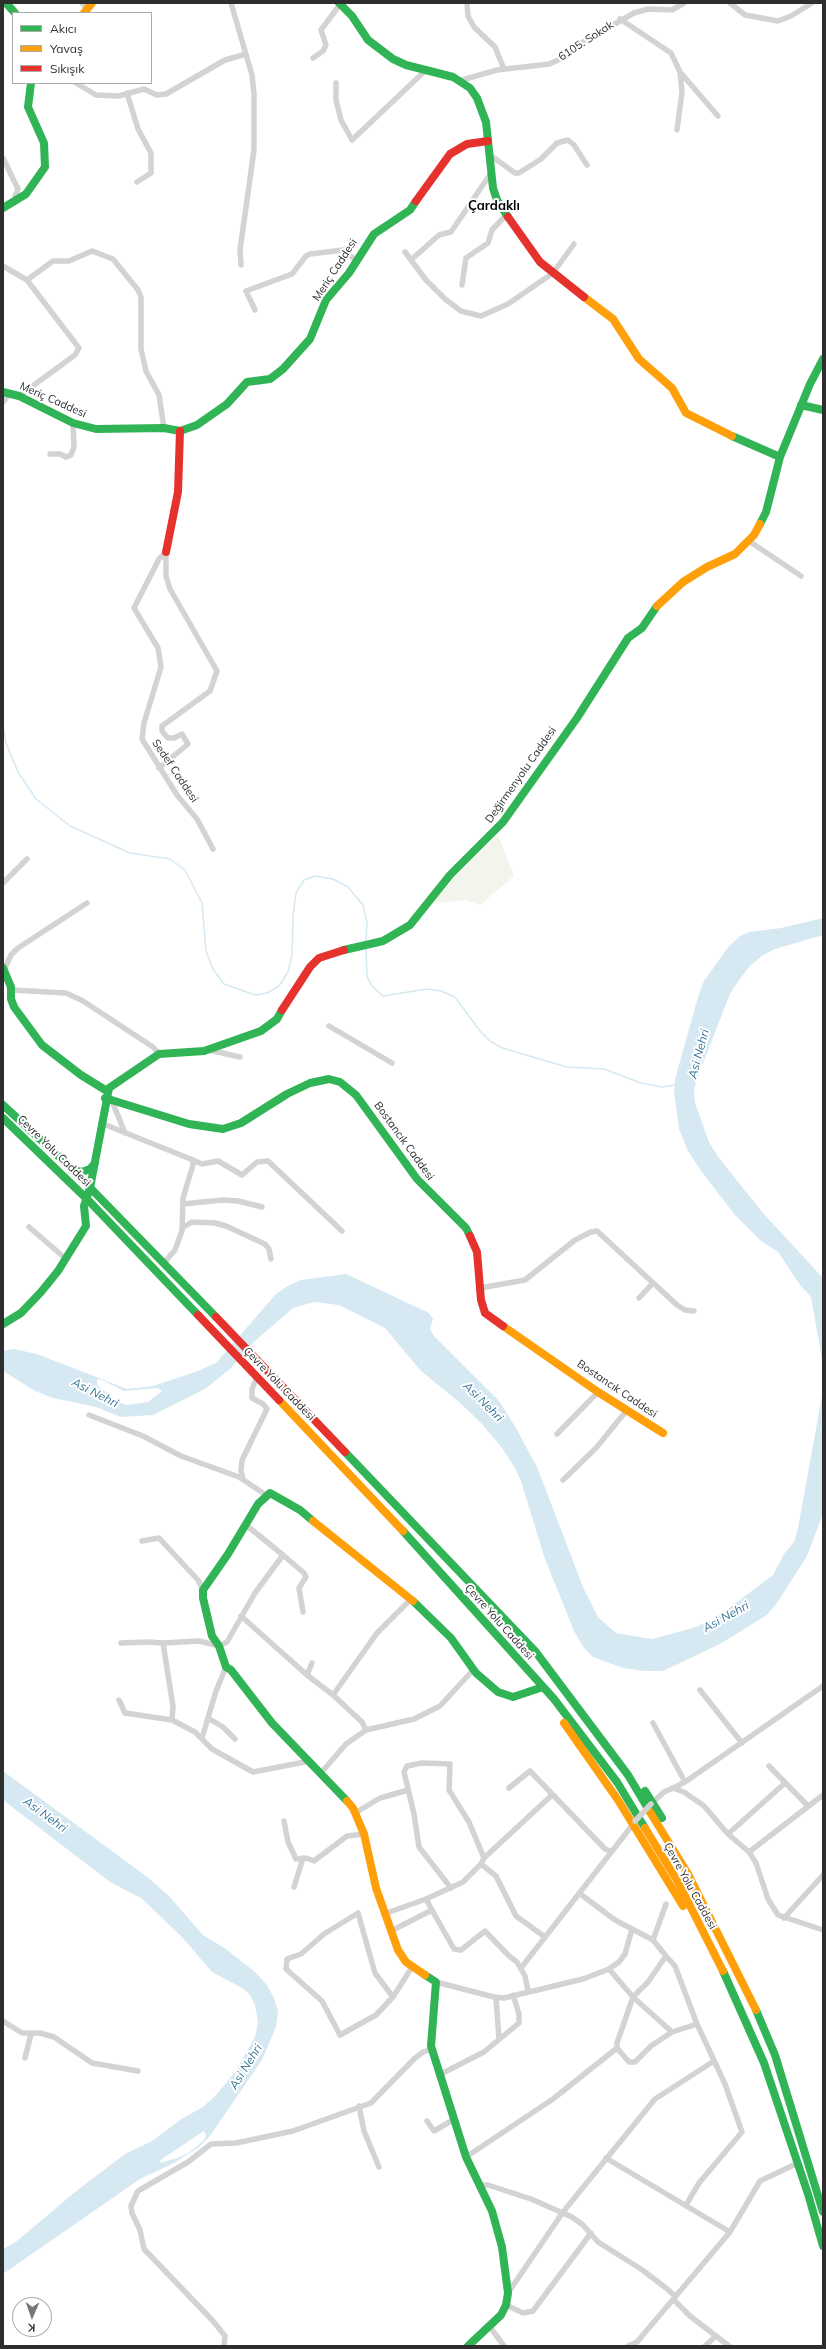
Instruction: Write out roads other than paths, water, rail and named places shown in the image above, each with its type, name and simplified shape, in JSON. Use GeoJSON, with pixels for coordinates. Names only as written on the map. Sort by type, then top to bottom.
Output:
{"type":"FeatureCollection","features":[{"type":"Feature","properties":{"kind":"main road"},"geometry":{"type":"LineString","coordinates":[[6,3],[14,12]]}},
{"type":"Feature","properties":{"kind":"main road"},"geometry":{"type":"LineString","coordinates":[[340,3],[355,20],[368,40],[385,54],[406,65],[462,80],[470,88],[477,98],[486,122],[494,194],[507,214],[534,254],[553,273],[613,319],[639,358],[672,388],[686,413],[715,430],[780,457]]}},
{"type":"Feature","properties":{"kind":"main road"},"geometry":{"type":"LineString","coordinates":[[3,208],[16,201],[36,182],[44,171],[46,162],[44,143],[28,107],[31,84]]}},
{"type":"Feature","properties":{"kind":"main road","name":"Meriç Caddesi"},"geometry":{"type":"LineString","coordinates":[[6,392],[19,396],[73,423],[106,430],[164,428],[180,431],[197,425],[219,410],[247,382],[270,379],[283,369],[310,338],[326,300],[357,261],[374,234],[410,210],[450,154],[467,144],[488,141]]}},
{"type":"Feature","properties":{"kind":"main road","name":"Değirmenyolu Caddesi"},"geometry":{"type":"LineString","coordinates":[[108,1097],[112,1085],[160,1054],[169,1052],[209,1050],[256,1033],[272,1023],[282,1012],[310,967],[323,955],[389,939],[410,925],[450,875],[500,826],[576,718],[628,638],[642,628],[656,606],[683,582],[707,567],[735,554],[749,541],[766,512],[780,457],[801,405],[823,359]]}},
{"type":"Feature","properties":{"kind":"main road"},"geometry":{"type":"LineString","coordinates":[[801,405],[823,410]]}},
{"type":"Feature","properties":{"kind":"main road","name":"Sedef Caddesi"},"geometry":{"type":"LineString","coordinates":[[166,552],[178,499],[180,431]]}},
{"type":"Feature","properties":{"kind":"main road","name":"Bostancık Caddesi"},"geometry":{"type":"LineString","coordinates":[[4,969],[11,990],[14,1007],[42,1045],[108,1097],[189,1124],[223,1129],[241,1123],[287,1094],[310,1083],[330,1079],[340,1082],[352,1091],[374,1117],[417,1179],[466,1228],[477,1252],[482,1305],[488,1316],[598,1392],[663,1433]]}},
{"type":"Feature","properties":{"kind":"main road"},"geometry":{"type":"LineString","coordinates":[[4,1322],[21,1313],[34,1300],[66,1259],[86,1226],[84,1206],[90,1188],[108,1097]]}},
{"type":"Feature","properties":{"kind":"main road","name":"Çevre Yolu Caddesi"},"geometry":{"type":"LineString","coordinates":[[3,1105],[90,1188],[164,1263],[205,1308],[535,1651],[628,1775],[688,1874],[734,1965],[775,2055],[823,2212]]}},
{"type":"Feature","properties":{"kind":"main road","name":"Çevre Yolu Caddesi"},"geometry":{"type":"LineString","coordinates":[[3,1118],[86,1198],[381,1507],[543,1687],[617,1782],[678,1882],[734,1993],[764,2063],[798,2163],[823,2246]]}},
{"type":"Feature","properties":{"kind":"main road"},"geometry":{"type":"LineString","coordinates":[[71,1170],[82,1172],[90,1169],[95,1163]]}},
{"type":"Feature","properties":{"kind":"main road"},"geometry":{"type":"LineString","coordinates":[[468,2346],[490,2327],[506,2305],[508,2293],[502,2247],[492,2211],[466,2156],[453,2120],[432,2049],[431,2025],[436,1982],[406,1962],[398,1950],[384,1914],[376,1888],[364,1834],[355,1813],[310,1761],[272,1723],[231,1670],[226,1667],[219,1646],[212,1636],[209,1624],[203,1598],[203,1590],[246,1525],[258,1504],[266,1495],[270,1493],[300,1510],[330,1536],[411,1599],[451,1638],[474,1669],[490,1686],[507,1696],[513,1697],[543,1687],[591,1763],[634,1823],[689,1916],[711,1947]]}},
{"type":"Feature","properties":{"kind":"main road"},"geometry":{"type":"LineString","coordinates":[[535,1651],[567,1684],[652,1803],[684,1853],[710,1904],[734,1965]]}},
{"type":"Feature","properties":{"kind":"street"},"geometry":{"type":"LineString","coordinates":[[231,3],[252,75],[254,94],[254,150],[251,184],[240,250],[241,265]]}},
{"type":"Feature","properties":{"kind":"street"},"geometry":{"type":"LineString","coordinates":[[313,58],[323,51],[326,45],[321,30],[340,3]]}},
{"type":"Feature","properties":{"kind":"street"},"geometry":{"type":"LineString","coordinates":[[467,3],[468,16],[474,27],[495,47],[504,69]]}},
{"type":"Feature","properties":{"kind":"street","name":"6105. Sokak"},"geometry":{"type":"LineString","coordinates":[[462,80],[504,69],[549,64],[563,58],[578,45],[620,19],[648,9],[672,10],[684,3]]}},
{"type":"Feature","properties":{"kind":"street"},"geometry":{"type":"LineString","coordinates":[[730,3],[745,15],[778,21],[791,16],[812,3]]}},
{"type":"Feature","properties":{"kind":"street"},"geometry":{"type":"LineString","coordinates":[[620,19],[672,53],[680,72],[682,92],[677,130]]}},
{"type":"Feature","properties":{"kind":"street"},"geometry":{"type":"LineString","coordinates":[[78,84],[96,95],[119,96],[144,89],[157,95],[166,94],[225,60],[246,54]]}},
{"type":"Feature","properties":{"kind":"street"},"geometry":{"type":"LineString","coordinates":[[336,83],[336,100],[341,120],[352,140],[426,70]]}},
{"type":"Feature","properties":{"kind":"street"},"geometry":{"type":"LineString","coordinates":[[680,72],[718,116]]}},
{"type":"Feature","properties":{"kind":"street"},"geometry":{"type":"LineString","coordinates":[[126,93],[138,129],[151,153],[151,173],[137,182]]}},
{"type":"Feature","properties":{"kind":"street"},"geometry":{"type":"LineString","coordinates":[[490,155],[515,173],[520,173],[541,159],[557,143],[568,140],[574,145],[587,165]]}},
{"type":"Feature","properties":{"kind":"street"},"geometry":{"type":"LineString","coordinates":[[3,158],[18,189],[15,196],[16,201]]}},
{"type":"Feature","properties":{"kind":"street"},"geometry":{"type":"LineString","coordinates":[[411,260],[439,235],[451,232],[491,172]]}},
{"type":"Feature","properties":{"kind":"street"},"geometry":{"type":"LineString","coordinates":[[462,285],[466,258],[488,244],[492,230],[507,214]]}},
{"type":"Feature","properties":{"kind":"street"},"geometry":{"type":"LineString","coordinates":[[406,252],[426,280],[445,299],[461,311],[481,316],[508,304],[553,273],[574,244]]}},
{"type":"Feature","properties":{"kind":"street"},"geometry":{"type":"LineString","coordinates":[[255,310],[246,291],[292,274],[306,256],[310,254],[343,250],[357,261]]}},
{"type":"Feature","properties":{"kind":"street"},"geometry":{"type":"LineString","coordinates":[[27,280],[53,261],[68,261],[92,251],[113,259],[138,290],[141,297],[141,349],[146,371],[160,395],[164,428]]}},
{"type":"Feature","properties":{"kind":"street"},"geometry":{"type":"LineString","coordinates":[[3,266],[27,280],[79,348],[75,355],[19,396]]}},
{"type":"Feature","properties":{"kind":"street"},"geometry":{"type":"LineString","coordinates":[[3,402],[6,392]]}},
{"type":"Feature","properties":{"kind":"street"},"geometry":{"type":"LineString","coordinates":[[50,454],[60,454],[66,457],[71,455],[74,446],[73,423]]}},
{"type":"Feature","properties":{"kind":"street"},"geometry":{"type":"LineString","coordinates":[[749,541],[801,576]]}},
{"type":"Feature","properties":{"kind":"street"},"geometry":{"type":"LineString","coordinates":[[159,768],[188,744],[182,734],[174,738],[168,738],[162,731],[162,726],[210,691],[217,671],[170,589],[165,568],[166,552]]}},
{"type":"Feature","properties":{"kind":"street","name":"Sedef Caddesi"},"geometry":{"type":"LineString","coordinates":[[166,552],[159,559],[134,608],[160,653],[160,672],[144,723],[142,739],[159,768],[197,820],[213,849]]}},
{"type":"Feature","properties":{"kind":"street"},"geometry":{"type":"LineString","coordinates":[[3,883],[27,859]]}},
{"type":"Feature","properties":{"kind":"street"},"geometry":{"type":"LineString","coordinates":[[4,969],[11,955],[18,948],[87,903]]}},
{"type":"Feature","properties":{"kind":"street"},"geometry":{"type":"LineString","coordinates":[[11,990],[66,993],[83,1001],[152,1047],[160,1054]]}},
{"type":"Feature","properties":{"kind":"street"},"geometry":{"type":"LineString","coordinates":[[329,1026],[392,1063]]}},
{"type":"Feature","properties":{"kind":"street"},"geometry":{"type":"LineString","coordinates":[[209,1050],[240,1057]]}},
{"type":"Feature","properties":{"kind":"street"},"geometry":{"type":"LineString","coordinates":[[108,1097],[125,1133]]}},
{"type":"Feature","properties":{"kind":"street"},"geometry":{"type":"LineString","coordinates":[[102,1123],[202,1164],[218,1161],[242,1175],[257,1162],[268,1161],[342,1231]]}},
{"type":"Feature","properties":{"kind":"street"},"geometry":{"type":"LineString","coordinates":[[164,1263],[175,1250],[182,1228],[183,1204],[193,1160]]}},
{"type":"Feature","properties":{"kind":"street"},"geometry":{"type":"LineString","coordinates":[[183,1204],[218,1200],[238,1201],[262,1207]]}},
{"type":"Feature","properties":{"kind":"street"},"geometry":{"type":"LineString","coordinates":[[182,1228],[192,1222],[226,1226],[265,1244],[269,1249],[271,1259]]}},
{"type":"Feature","properties":{"kind":"street"},"geometry":{"type":"LineString","coordinates":[[29,1227],[66,1259]]}},
{"type":"Feature","properties":{"kind":"street"},"geometry":{"type":"LineString","coordinates":[[480,1288],[525,1280],[575,1240],[595,1231],[600,1234],[652,1284],[682,1309],[694,1311]]}},
{"type":"Feature","properties":{"kind":"street"},"geometry":{"type":"LineString","coordinates":[[639,1298],[652,1284]]}},
{"type":"Feature","properties":{"kind":"street"},"geometry":{"type":"LineString","coordinates":[[243,1479],[241,1471],[242,1460],[267,1409],[263,1404],[252,1398],[252,1389],[257,1376]]}},
{"type":"Feature","properties":{"kind":"street"},"geometry":{"type":"LineString","coordinates":[[557,1434],[598,1392]]}},
{"type":"Feature","properties":{"kind":"street"},"geometry":{"type":"LineString","coordinates":[[563,1480],[596,1448],[627,1410]]}},
{"type":"Feature","properties":{"kind":"street"},"geometry":{"type":"LineString","coordinates":[[88,1416],[143,1436],[181,1456],[243,1479],[266,1495]]}},
{"type":"Feature","properties":{"kind":"street"},"geometry":{"type":"LineString","coordinates":[[246,1525],[304,1573],[306,1577],[299,1588],[303,1612]]}},
{"type":"Feature","properties":{"kind":"street"},"geometry":{"type":"LineString","coordinates":[[142,1541],[159,1538],[198,1580],[203,1590]]}},
{"type":"Feature","properties":{"kind":"street"},"geometry":{"type":"LineString","coordinates":[[121,1643],[199,1641],[219,1646],[227,1642],[255,1594],[283,1555]]}},
{"type":"Feature","properties":{"kind":"street"},"geometry":{"type":"LineString","coordinates":[[333,1695],[377,1633],[411,1599]]}},
{"type":"Feature","properties":{"kind":"street"},"geometry":{"type":"LineString","coordinates":[[241,1616],[333,1695],[362,1722],[366,1730]]}},
{"type":"Feature","properties":{"kind":"street"},"geometry":{"type":"LineString","coordinates":[[163,1643],[173,1706],[172,1720]]}},
{"type":"Feature","properties":{"kind":"street"},"geometry":{"type":"LineString","coordinates":[[307,1674],[312,1663]]}},
{"type":"Feature","properties":{"kind":"street"},"geometry":{"type":"LineString","coordinates":[[202,1738],[226,1667]]}},
{"type":"Feature","properties":{"kind":"street"},"geometry":{"type":"LineString","coordinates":[[321,1773],[346,1744],[366,1730],[414,1719],[440,1706],[474,1669]]}},
{"type":"Feature","properties":{"kind":"street"},"geometry":{"type":"LineString","coordinates":[[521,1968],[579,1894],[610,1851],[652,1803],[664,1792],[685,1782],[823,1686]]}},
{"type":"Feature","properties":{"kind":"street"},"geometry":{"type":"LineString","coordinates":[[700,1690],[742,1743]]}},
{"type":"Feature","properties":{"kind":"street"},"geometry":{"type":"LineString","coordinates":[[119,1700],[124,1713],[172,1720],[195,1732],[212,1749],[253,1772],[310,1761]]}},
{"type":"Feature","properties":{"kind":"street"},"geometry":{"type":"LineString","coordinates":[[208,1718],[223,1727],[235,1739]]}},
{"type":"Feature","properties":{"kind":"street"},"geometry":{"type":"LineString","coordinates":[[652,1723],[685,1782]]}},
{"type":"Feature","properties":{"kind":"street"},"geometry":{"type":"LineString","coordinates":[[451,1888],[419,1847],[404,1772],[407,1766],[422,1763],[450,1764],[449,1790],[469,1822],[483,1861],[496,1876],[516,1916],[545,1937]]}},
{"type":"Feature","properties":{"kind":"street"},"geometry":{"type":"LineString","coordinates":[[769,1766],[808,1806]]}},
{"type":"Feature","properties":{"kind":"street"},"geometry":{"type":"LineString","coordinates":[[509,1788],[530,1771],[605,1849],[610,1851]]}},
{"type":"Feature","properties":{"kind":"street"},"geometry":{"type":"LineString","coordinates":[[728,1834],[785,1783]]}},
{"type":"Feature","properties":{"kind":"street"},"geometry":{"type":"LineString","coordinates":[[673,1788],[684,1792],[704,1806],[728,1834],[749,1852],[756,1863],[774,1910],[784,1918],[823,1930]]}},
{"type":"Feature","properties":{"kind":"street"},"geometry":{"type":"LineString","coordinates":[[355,1813],[380,1798],[408,1790]]}},
{"type":"Feature","properties":{"kind":"street"},"geometry":{"type":"LineString","coordinates":[[384,1914],[426,1899],[463,1882],[552,1795]]}},
{"type":"Feature","properties":{"kind":"street"},"geometry":{"type":"LineString","coordinates":[[749,1852],[823,1795]]}},
{"type":"Feature","properties":{"kind":"street"},"geometry":{"type":"LineString","coordinates":[[284,1821],[288,1842],[296,1859],[303,1858],[314,1861],[347,1836],[364,1834]]}},
{"type":"Feature","properties":{"kind":"street"},"geometry":{"type":"LineString","coordinates":[[294,1887],[303,1858]]}},
{"type":"Feature","properties":{"kind":"street"},"geometry":{"type":"LineString","coordinates":[[784,1918],[823,1875]]}},
{"type":"Feature","properties":{"kind":"street"},"geometry":{"type":"LineString","coordinates":[[579,1894],[615,1920],[654,1940],[674,1966],[742,2132],[698,2183],[686,2205]]}},
{"type":"Feature","properties":{"kind":"street"},"geometry":{"type":"LineString","coordinates":[[426,1899],[454,1950],[461,1950],[485,1931],[521,1968],[528,1991]]}},
{"type":"Feature","properties":{"kind":"street"},"geometry":{"type":"LineString","coordinates":[[654,1940],[666,1904]]}},
{"type":"Feature","properties":{"kind":"street"},"geometry":{"type":"LineString","coordinates":[[391,1931],[432,1910]]}},
{"type":"Feature","properties":{"kind":"street"},"geometry":{"type":"LineString","coordinates":[[393,1997],[375,1974],[358,1913],[324,1934],[301,1954],[287,1959],[286,1969],[322,2001],[340,2035],[376,2015],[393,1997],[412,1967]]}},
{"type":"Feature","properties":{"kind":"street"},"geometry":{"type":"LineString","coordinates":[[436,1982],[496,1998],[583,1979],[609,1969],[625,1954],[632,1929]]}},
{"type":"Feature","properties":{"kind":"street"},"geometry":{"type":"LineString","coordinates":[[666,1956],[648,1982],[632,1997],[617,2043],[617,2048],[630,2062],[636,2062],[651,2046],[672,2032],[697,2024]]}},
{"type":"Feature","properties":{"kind":"street"},"geometry":{"type":"LineString","coordinates":[[609,1969],[632,1997],[672,2032]]}},
{"type":"Feature","properties":{"kind":"street"},"geometry":{"type":"LineString","coordinates":[[439,2075],[484,2052],[519,2023],[519,2014],[513,1995]]}},
{"type":"Feature","properties":{"kind":"street"},"geometry":{"type":"LineString","coordinates":[[496,1998],[499,2039]]}},
{"type":"Feature","properties":{"kind":"street"},"geometry":{"type":"LineString","coordinates":[[3,2021],[22,2033],[40,2033],[54,2037],[92,2063],[138,2071]]}},
{"type":"Feature","properties":{"kind":"street"},"geometry":{"type":"LineString","coordinates":[[25,2058],[30,2034]]}},
{"type":"Feature","properties":{"kind":"street"},"geometry":{"type":"LineString","coordinates":[[466,2156],[553,2099],[617,2048]]}},
{"type":"Feature","properties":{"kind":"street"},"geometry":{"type":"LineString","coordinates":[[224,2346],[225,2336],[213,2321],[144,2249],[140,2230],[132,2213],[131,2206],[138,2191],[188,2162],[211,2144],[236,2143],[293,2131],[358,2106],[371,2103],[414,2059],[423,2052],[432,2049]]}},
{"type":"Feature","properties":{"kind":"street"},"geometry":{"type":"LineString","coordinates":[[508,2293],[563,2212],[655,2099],[714,2061]]}},
{"type":"Feature","properties":{"kind":"street"},"geometry":{"type":"LineString","coordinates":[[358,2106],[364,2131],[380,2167]]}},
{"type":"Feature","properties":{"kind":"street"},"geometry":{"type":"LineString","coordinates":[[427,2121],[434,2131],[453,2120]]}},
{"type":"Feature","properties":{"kind":"street"},"geometry":{"type":"LineString","coordinates":[[606,2158],[730,2232]]}},
{"type":"Feature","properties":{"kind":"street"},"geometry":{"type":"LineString","coordinates":[[628,2346],[637,2342],[730,2232],[760,2181],[798,2163]]}},
{"type":"Feature","properties":{"kind":"street"},"geometry":{"type":"LineString","coordinates":[[480,2185],[488,2185],[506,2190],[563,2212],[583,2225],[598,2242],[613,2253],[654,2277],[674,2296],[674,2300],[729,2346]]}},
{"type":"Feature","properties":{"kind":"street"},"geometry":{"type":"LineString","coordinates":[[506,2305],[524,2313],[533,2311],[591,2233]]}},
{"type":"Feature","properties":{"kind":"street"},"geometry":{"type":"LineString","coordinates":[[490,2327],[504,2346]]}},
{"type":"Feature","properties":{"kind":"street"},"geometry":{"type":"LineString","coordinates":[[705,2346],[716,2336]]}},
{"type":"Feature","properties":{"kind":"water","name":"Asi Nehri"},"geometry":{"type":"Polygon","coordinates":[[[823,918],[823,935],[775,949],[763,955],[750,966],[739,980],[730,994],[696,1081],[694,1092],[695,1103],[709,1142],[719,1158],[763,1213],[823,1278],[823,1365],[811,1297],[800,1285],[778,1252],[761,1241],[735,1215],[701,1171],[688,1151],[679,1129],[674,1092],[675,1079],[698,997],[704,981],[729,946],[740,936],[749,932],[781,928],[823,918]]]}},
{"type":"Feature","properties":{"kind":"water","name":"Asi Nehri"},"geometry":{"type":"Polygon","coordinates":[[[346,1274],[429,1313],[433,1319],[430,1329],[434,1336],[499,1401],[516,1428],[537,1467],[583,1587],[598,1617],[616,1633],[652,1639],[693,1628],[710,1621],[773,1575],[784,1554],[794,1542],[798,1528],[823,1390],[823,1514],[807,1556],[777,1603],[767,1615],[720,1644],[663,1671],[644,1671],[623,1668],[593,1657],[584,1648],[574,1631],[545,1559],[521,1481],[515,1468],[502,1448],[481,1423],[459,1402],[421,1371],[385,1328],[339,1305],[314,1302],[293,1308],[254,1342],[230,1369],[205,1389],[153,1415],[121,1417],[96,1407],[53,1398],[35,1391],[3,1371],[3,1351],[14,1349],[37,1354],[127,1389],[153,1386],[198,1371],[216,1363],[276,1294],[286,1287],[301,1280],[346,1274]],[[100,1379],[97,1380],[97,1385],[120,1403],[127,1405],[148,1402],[162,1391],[158,1388],[124,1391],[100,1379]]]}},
{"type":"Feature","properties":{"kind":"water","name":"Asi Nehri"},"geometry":{"type":"Polygon","coordinates":[[[3,1771],[146,1876],[169,1896],[203,1935],[226,1949],[255,1972],[267,1985],[274,1998],[278,2012],[276,2027],[262,2060],[210,2136],[198,2148],[174,2163],[140,2179],[3,2274],[3,2249],[17,2241],[75,2192],[125,2154],[152,2141],[183,2118],[203,2107],[216,2095],[236,2071],[255,2037],[258,2022],[255,2005],[250,1995],[244,1989],[212,1972],[182,1937],[141,1898],[110,1882],[3,1800],[3,1771]],[[204,2131],[162,2159],[159,2163],[178,2158],[190,2152],[204,2140],[206,2136],[204,2131]]]}},
{"type":"Feature","properties":{"kind":"waterway"},"geometry":{"type":"LineString","coordinates":[[3,726],[6,743],[18,772],[36,799],[70,826],[130,853],[170,859],[185,870],[202,903],[206,951],[213,969],[224,984],[255,995],[267,993],[279,986],[288,972],[292,955],[293,916],[296,893],[304,880],[315,876],[333,879],[348,887],[363,905],[367,922],[366,942]]}},
{"type":"Feature","properties":{"kind":"waterway"},"geometry":{"type":"LineString","coordinates":[[366,948],[367,977],[373,987],[383,996],[427,989],[441,991],[455,997],[480,1031],[490,1041],[502,1048],[567,1067],[604,1069],[641,1083],[662,1087],[676,1085]]}},
{"type":"Feature","properties":{"kind":"district","name":"Çardaklı"},"geometry":{"type":"Point","coordinates":[494,206]}}]}
